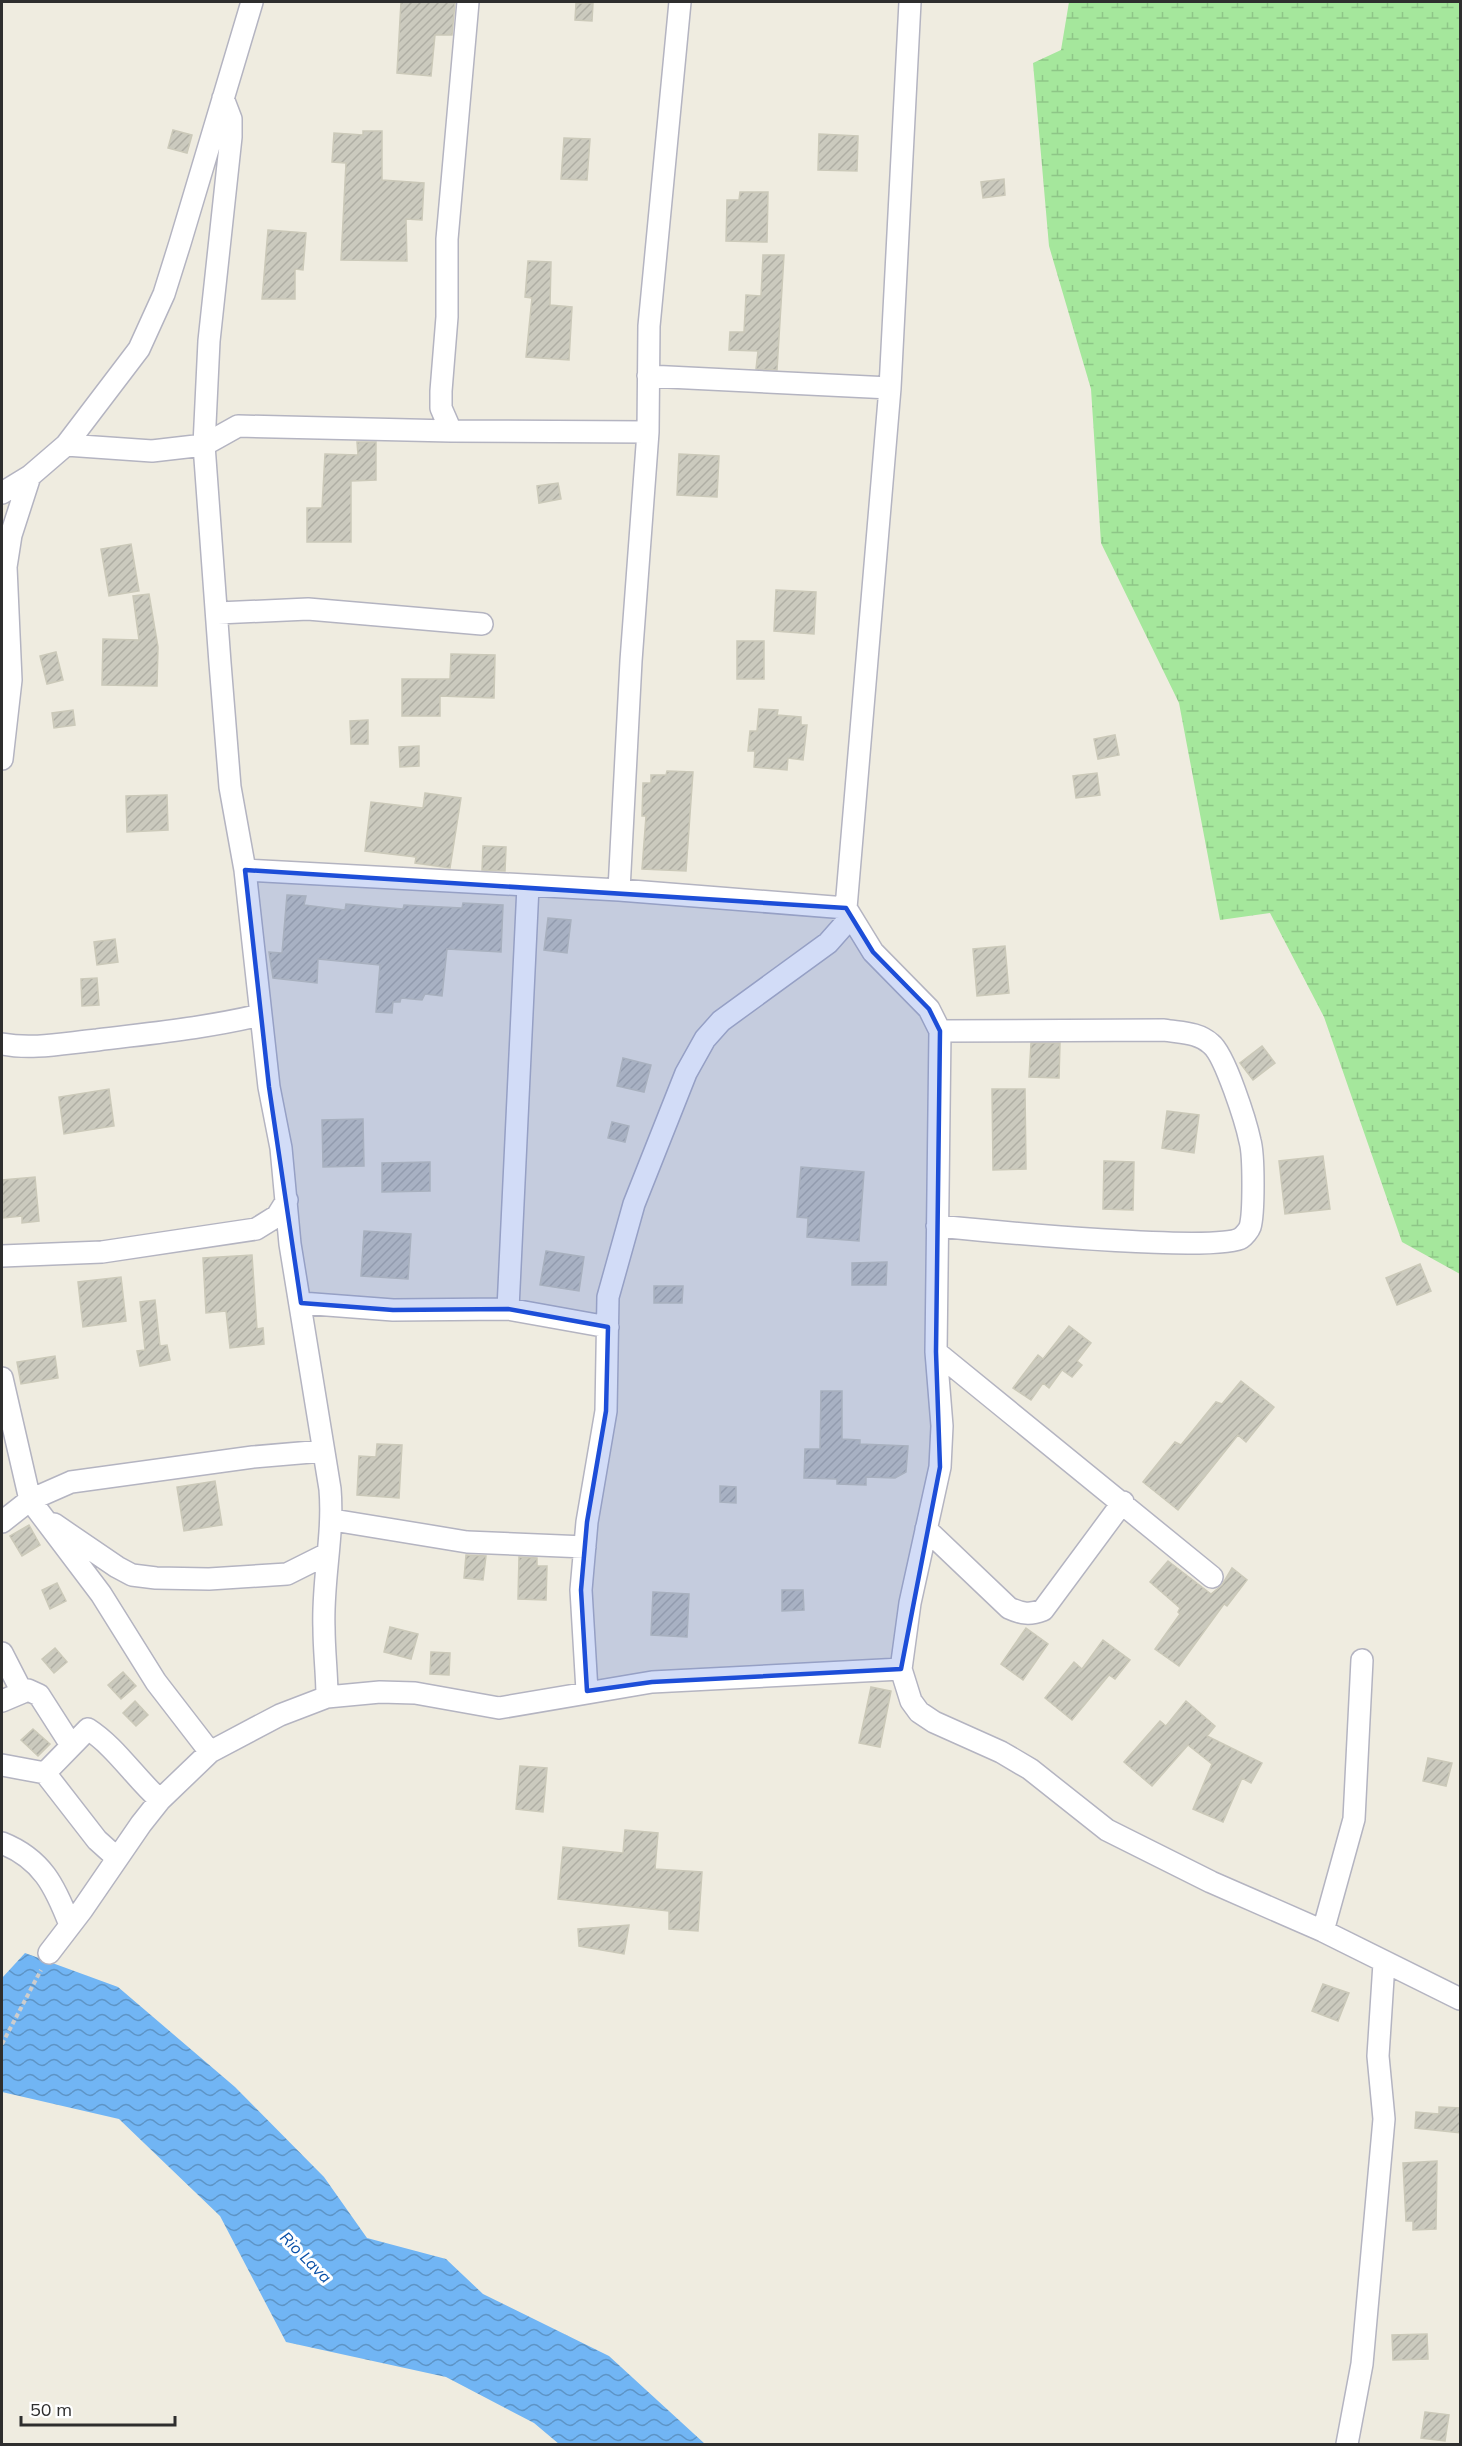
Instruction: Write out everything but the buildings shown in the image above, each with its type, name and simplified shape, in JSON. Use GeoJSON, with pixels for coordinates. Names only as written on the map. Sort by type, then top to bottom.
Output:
{"type":"FeatureCollection","features":[{"type":"Feature","properties":{"kind":"street"},"geometry":{"type":"LineString","coordinates":[[2,493],[30,476],[66,445],[139,349],[164,294],[252,2]]}},
{"type":"Feature","properties":{"kind":"street"},"geometry":{"type":"LineString","coordinates":[[451,431],[441,408],[447,317],[447,239],[468,2]]}},
{"type":"Feature","properties":{"kind":"street"},"geometry":{"type":"LineString","coordinates":[[619,890],[631,661],[648,432],[649,326],[680,2]]}},
{"type":"Feature","properties":{"kind":"street"},"geometry":{"type":"LineString","coordinates":[[587,1691],[581,1590],[595,1461],[606,1412],[608,1297],[634,1204],[686,1073],[705,1039],[721,1022],[828,943],[848,912],[890,388],[910,2]]}},
{"type":"Feature","properties":{"kind":"street"},"geometry":{"type":"LineString","coordinates":[[223,98],[231,119],[231,137],[209,342],[204,445],[230,788],[245,870],[260,1015],[287,1200],[290,1244],[333,1520],[327,1554],[324,1628],[328,1667],[327,1697]]}},
{"type":"Feature","properties":{"kind":"street"},"geometry":{"type":"LineString","coordinates":[[648,376],[890,388]]}},
{"type":"Feature","properties":{"kind":"street"},"geometry":{"type":"LineString","coordinates":[[66,445],[152,451],[204,445],[238,426],[451,431],[648,432]]}},
{"type":"Feature","properties":{"kind":"street"},"geometry":{"type":"LineString","coordinates":[[2,759],[10,680],[6,567],[11,535],[30,476]]}},
{"type":"Feature","properties":{"kind":"street"},"geometry":{"type":"LineString","coordinates":[[218,613],[308,609],[482,624]]}},
{"type":"Feature","properties":{"kind":"street"},"geometry":{"type":"LineString","coordinates":[[245,870],[619,890],[848,912]]}},
{"type":"Feature","properties":{"kind":"street"},"geometry":{"type":"LineString","coordinates":[[508,1309],[528,886]]}},
{"type":"Feature","properties":{"kind":"street"},"geometry":{"type":"LineString","coordinates":[[848,912],[873,952],[929,1009],[940,1031],[936,1352],[942,1426],[940,1467],[910,1603],[901,1669],[906,1691],[919,1712],[1030,1769],[1107,1830],[1171,1863],[1323,1931],[1461,2000]]}},
{"type":"Feature","properties":{"kind":"street"},"geometry":{"type":"LineString","coordinates":[[2,1044],[23,1048],[217,1025],[260,1015]]}},
{"type":"Feature","properties":{"kind":"street"},"geometry":{"type":"LineString","coordinates":[[937,1226],[1035,1236],[1195,1243],[1231,1242],[1241,1238],[1250,1228],[1252,1195],[1251,1143],[1236,1095],[1214,1045],[1200,1036],[1164,1030],[940,1031]]}},
{"type":"Feature","properties":{"kind":"street"},"geometry":{"type":"LineString","coordinates":[[2,1256],[102,1252],[256,1229],[277,1216],[287,1200]]}},
{"type":"Feature","properties":{"kind":"street"},"geometry":{"type":"LineString","coordinates":[[301,1303],[393,1310],[508,1309],[608,1327]]}},
{"type":"Feature","properties":{"kind":"street"},"geometry":{"type":"LineString","coordinates":[[936,1352],[1123,1502],[1212,1577]]}},
{"type":"Feature","properties":{"kind":"street"},"geometry":{"type":"LineString","coordinates":[[2,1378],[6,1422],[30,1500],[101,1594],[156,1682],[210,1752]]}},
{"type":"Feature","properties":{"kind":"street"},"geometry":{"type":"LineString","coordinates":[[2,1522],[30,1500],[71,1482],[253,1457],[323,1451]]}},
{"type":"Feature","properties":{"kind":"street"},"geometry":{"type":"LineString","coordinates":[[926,1529],[1009,1608],[1020,1613],[1032,1614],[1043,1610],[1123,1502]]}},
{"type":"Feature","properties":{"kind":"street"},"geometry":{"type":"LineString","coordinates":[[45,1520],[58,1525],[97,1554],[132,1575],[156,1578],[209,1579],[287,1574],[327,1554]]}},
{"type":"Feature","properties":{"kind":"street"},"geometry":{"type":"LineString","coordinates":[[333,1520],[466,1542],[585,1547]]}},
{"type":"Feature","properties":{"kind":"street"},"geometry":{"type":"LineString","coordinates":[[2,1653],[22,1692]]}},
{"type":"Feature","properties":{"kind":"street"},"geometry":{"type":"LineString","coordinates":[[1323,1931],[1354,1819],[1362,1660]]}},
{"type":"Feature","properties":{"kind":"street"},"geometry":{"type":"LineString","coordinates":[[49,1953],[160,1800],[210,1752],[280,1715],[327,1697],[380,1692],[415,1693],[500,1708],[587,1691],[652,1682],[901,1669]]}},
{"type":"Feature","properties":{"kind":"street"},"geometry":{"type":"LineString","coordinates":[[2,1701],[28,1690],[39,1695],[70,1745]]}},
{"type":"Feature","properties":{"kind":"street"},"geometry":{"type":"LineString","coordinates":[[45,1773],[88,1729],[113,1750],[139,1781],[160,1800]]}},
{"type":"Feature","properties":{"kind":"street"},"geometry":{"type":"LineString","coordinates":[[2,1765],[45,1773],[97,1840],[117,1858]]}},
{"type":"Feature","properties":{"kind":"street"},"geometry":{"type":"LineString","coordinates":[[2,1844],[19,1850],[48,1877],[70,1925]]}},
{"type":"Feature","properties":{"kind":"street"},"geometry":{"type":"LineString","coordinates":[[1347,2445],[1362,2364],[1384,2119],[1378,2056],[1384,1962]]}},
{"type":"Feature","properties":{"kind":"path"},"geometry":{"type":"LineString","coordinates":[[2,2044],[27,2000],[49,1953]]}},
{"type":"Feature","properties":{"kind":"highlighted area"},"geometry":{"type":"Polygon","coordinates":[[[245,870],[846,908],[873,952],[929,1009],[940,1031],[936,1352],[940,1467],[901,1669],[652,1682],[587,1691],[581,1590],[587,1522],[606,1411],[608,1327],[508,1309],[393,1310],[301,1303],[269,1087],[245,870]]]}},
{"type":"Feature","properties":{"kind":"green space"},"geometry":{"type":"Polygon","coordinates":[[[1069,2],[1460,2],[1460,1274],[1402,1242],[1324,1017],[1270,913],[1220,920],[1179,703],[1101,543],[1091,389],[1049,246],[1033,63],[1061,50],[1069,2]]]}},
{"type":"Feature","properties":{"kind":"water","name":"Rio Lava"},"geometry":{"type":"Polygon","coordinates":[[[25,1953],[118,1987],[235,2087],[324,2177],[367,2238],[446,2259],[483,2294],[609,2356],[705,2444],[559,2444],[534,2423],[446,2377],[286,2342],[220,2216],[119,2119],[2,2092],[2,1978],[25,1953]]]}}]}
